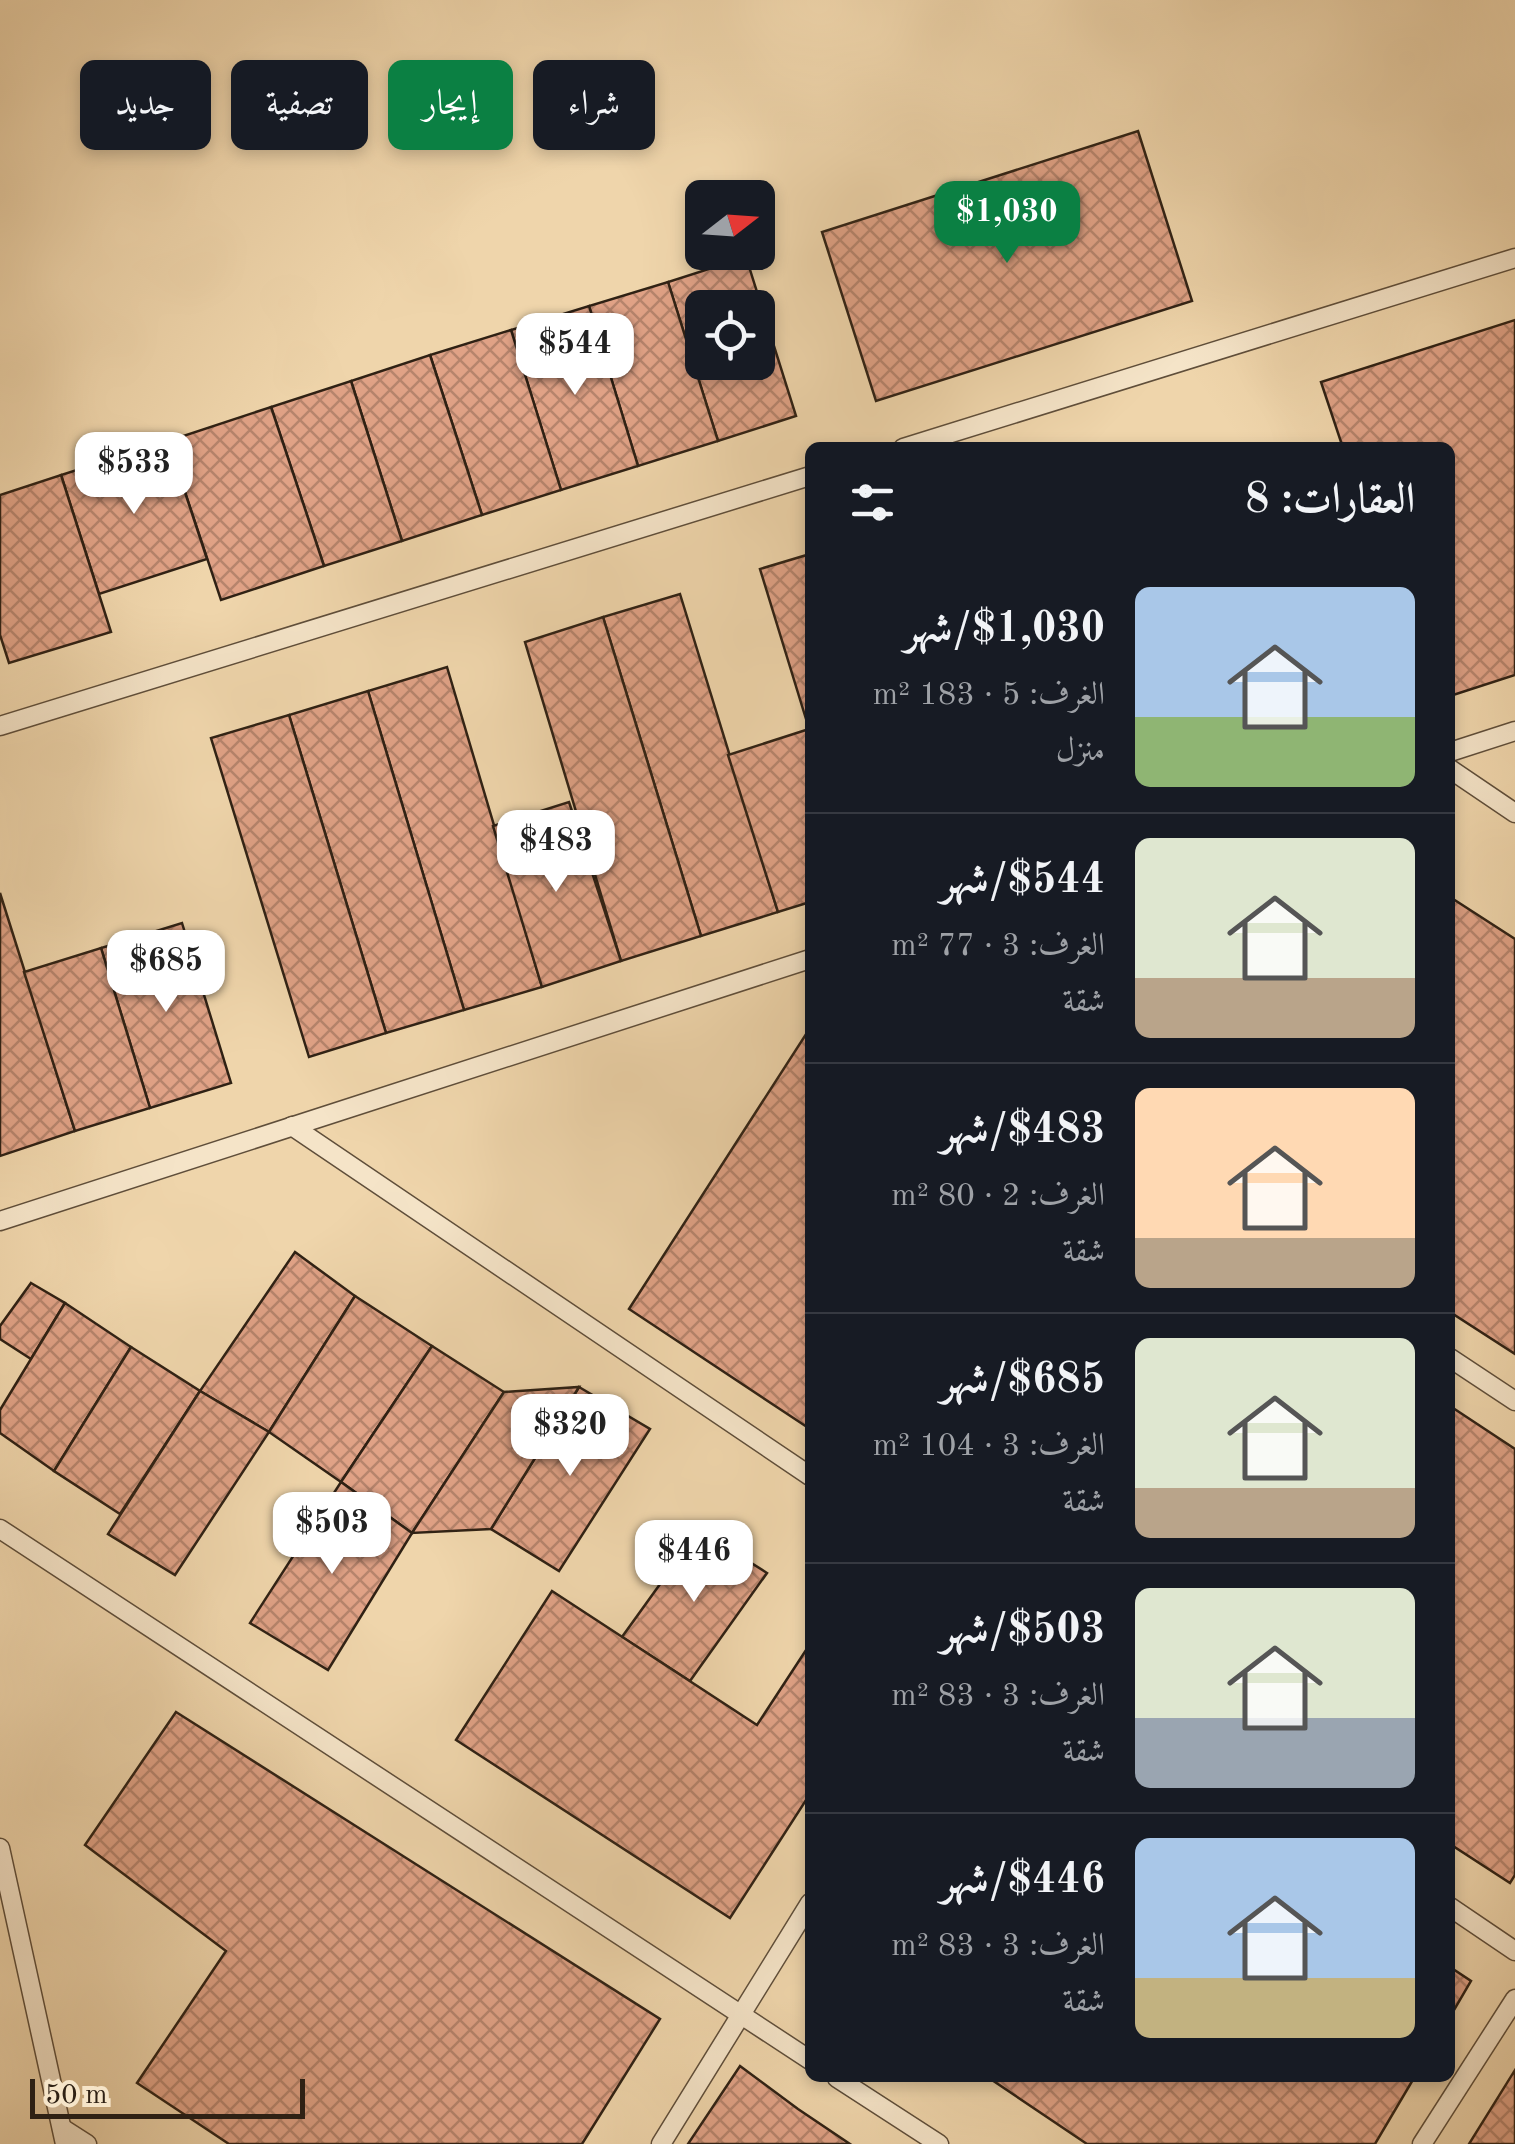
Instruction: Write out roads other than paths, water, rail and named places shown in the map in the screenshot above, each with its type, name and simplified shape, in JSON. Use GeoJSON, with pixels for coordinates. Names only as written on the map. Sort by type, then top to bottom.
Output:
{"type":"FeatureCollection","features":[{"type":"Feature","properties":{"kind":"lane"},"geometry":{"type":"LineString","coordinates":[[921,442],[1515,258]]}},
{"type":"Feature","properties":{"kind":"lane"},"geometry":{"type":"LineString","coordinates":[[0,726],[805,478]]}},
{"type":"Feature","properties":{"kind":"lane"},"geometry":{"type":"LineString","coordinates":[[1455,750],[1515,731]]}},
{"type":"Feature","properties":{"kind":"lane"},"geometry":{"type":"LineString","coordinates":[[1455,773],[1515,813]]}},
{"type":"Feature","properties":{"kind":"lane"},"geometry":{"type":"LineString","coordinates":[[0,1221],[805,961]]}},
{"type":"Feature","properties":{"kind":"lane"},"geometry":{"type":"LineString","coordinates":[[292,1126],[805,1473]]}},
{"type":"Feature","properties":{"kind":"lane"},"geometry":{"type":"LineString","coordinates":[[1455,1361],[1515,1402]]}},
{"type":"Feature","properties":{"kind":"lane"},"geometry":{"type":"LineString","coordinates":[[0,1529],[805,2057]]}},
{"type":"Feature","properties":{"kind":"lane"},"geometry":{"type":"LineString","coordinates":[[0,1848],[64,2136],[87,2144]]}},
{"type":"Feature","properties":{"kind":"lane"},"geometry":{"type":"LineString","coordinates":[[1455,1910],[1515,1951]]}},
{"type":"Feature","properties":{"kind":"lane"},"geometry":{"type":"LineString","coordinates":[[661,2144],[805,1911]]}},
{"type":"Feature","properties":{"kind":"lane"},"geometry":{"type":"LineString","coordinates":[[1422,2144],[1515,1999]]}},
{"type":"Feature","properties":{"kind":"lane"},"geometry":{"type":"LineString","coordinates":[[844,2082],[939,2144]]}}]}
